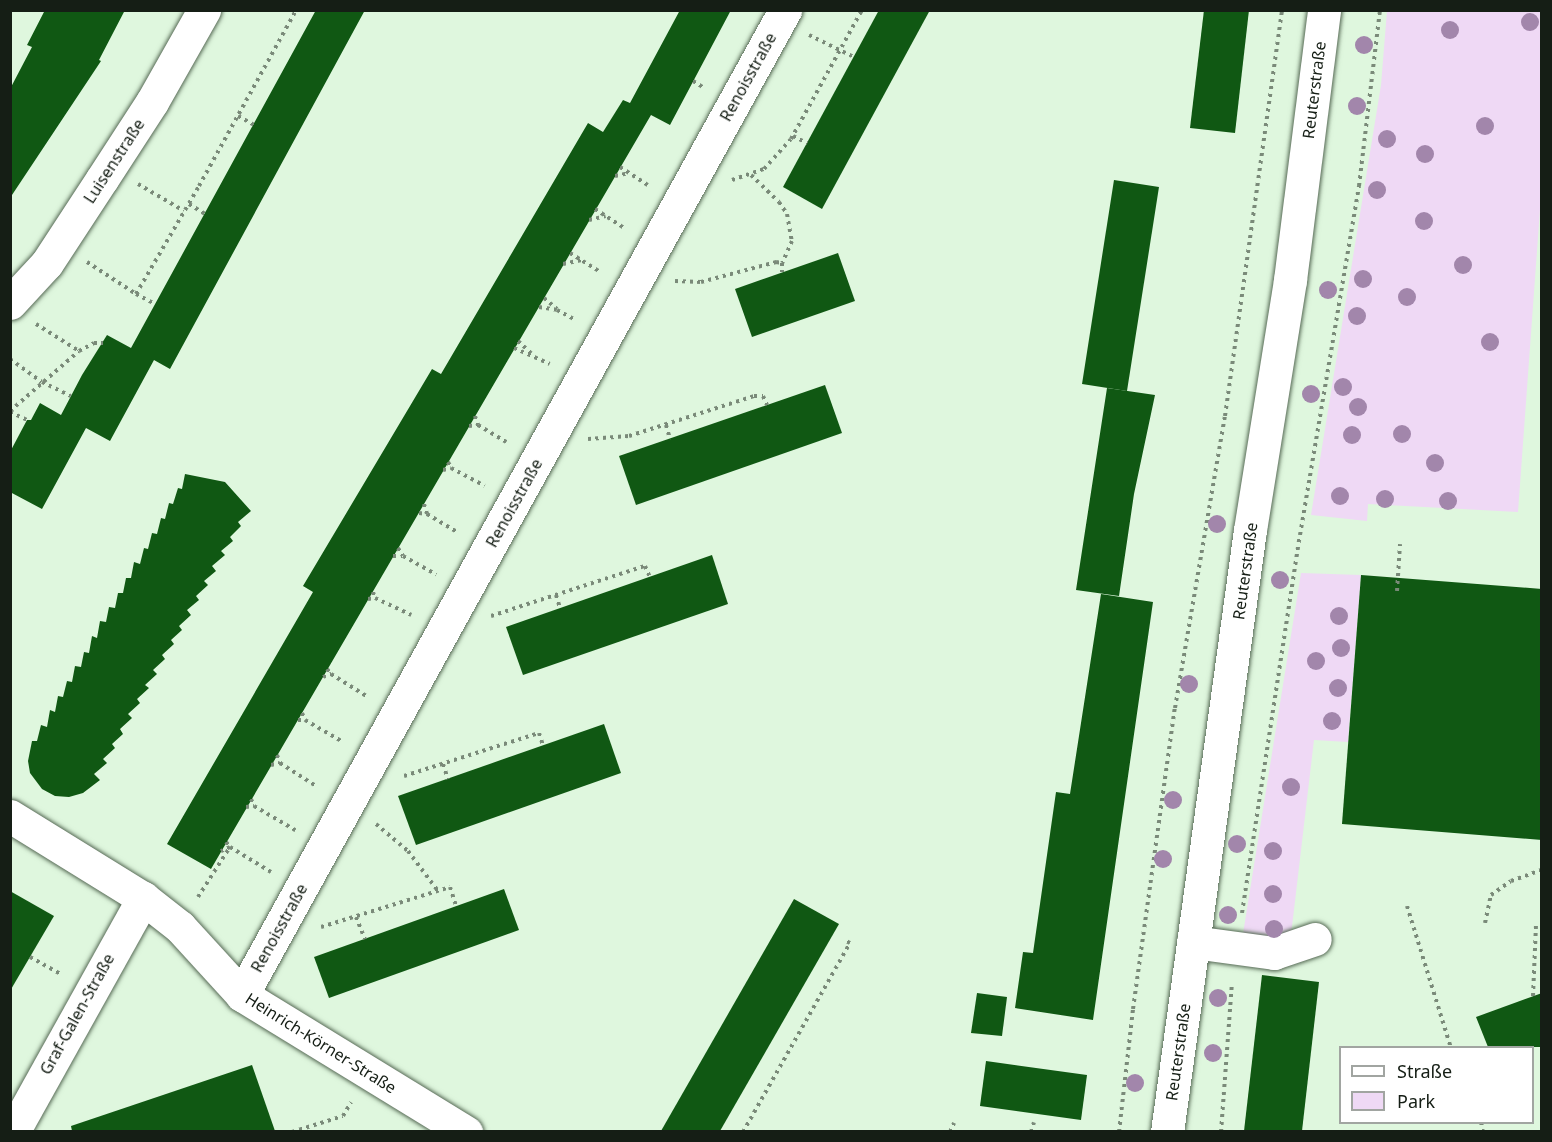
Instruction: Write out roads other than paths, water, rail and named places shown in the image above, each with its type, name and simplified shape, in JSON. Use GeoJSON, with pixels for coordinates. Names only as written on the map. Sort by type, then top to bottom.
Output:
{"type":"FeatureCollection","features":[{"type":"Feature","properties":{"kind":"street","name":"Luisenstraße"},"geometry":{"type":"LineString","coordinates":[[22,312],[59,243],[152,102],[204,10]]}},
{"type":"Feature","properties":{"kind":"street","name":"Reuterstraße"},"geometry":{"type":"LineString","coordinates":[[1167,1131],[1250,530],[1290,280],[1324,10]]}},
{"type":"Feature","properties":{"kind":"street","name":"Renoisstraße"},"geometry":{"type":"LineString","coordinates":[[242,995],[638,281],[782,16]]}},
{"type":"Feature","properties":{"kind":"street","name":"Heinrich-Körner-Straße"},"geometry":{"type":"LineString","coordinates":[[10,816],[74,853],[143,898],[180,927],[242,995],[421,1120],[466,1131]]}},
{"type":"Feature","properties":{"kind":"street","name":"Graf-Galen-Straße"},"geometry":{"type":"LineString","coordinates":[[13,1131],[143,898]]}},
{"type":"Feature","properties":{"kind":"street"},"geometry":{"type":"LineString","coordinates":[[1193,942],[1274,953],[1315,939]]}}]}
